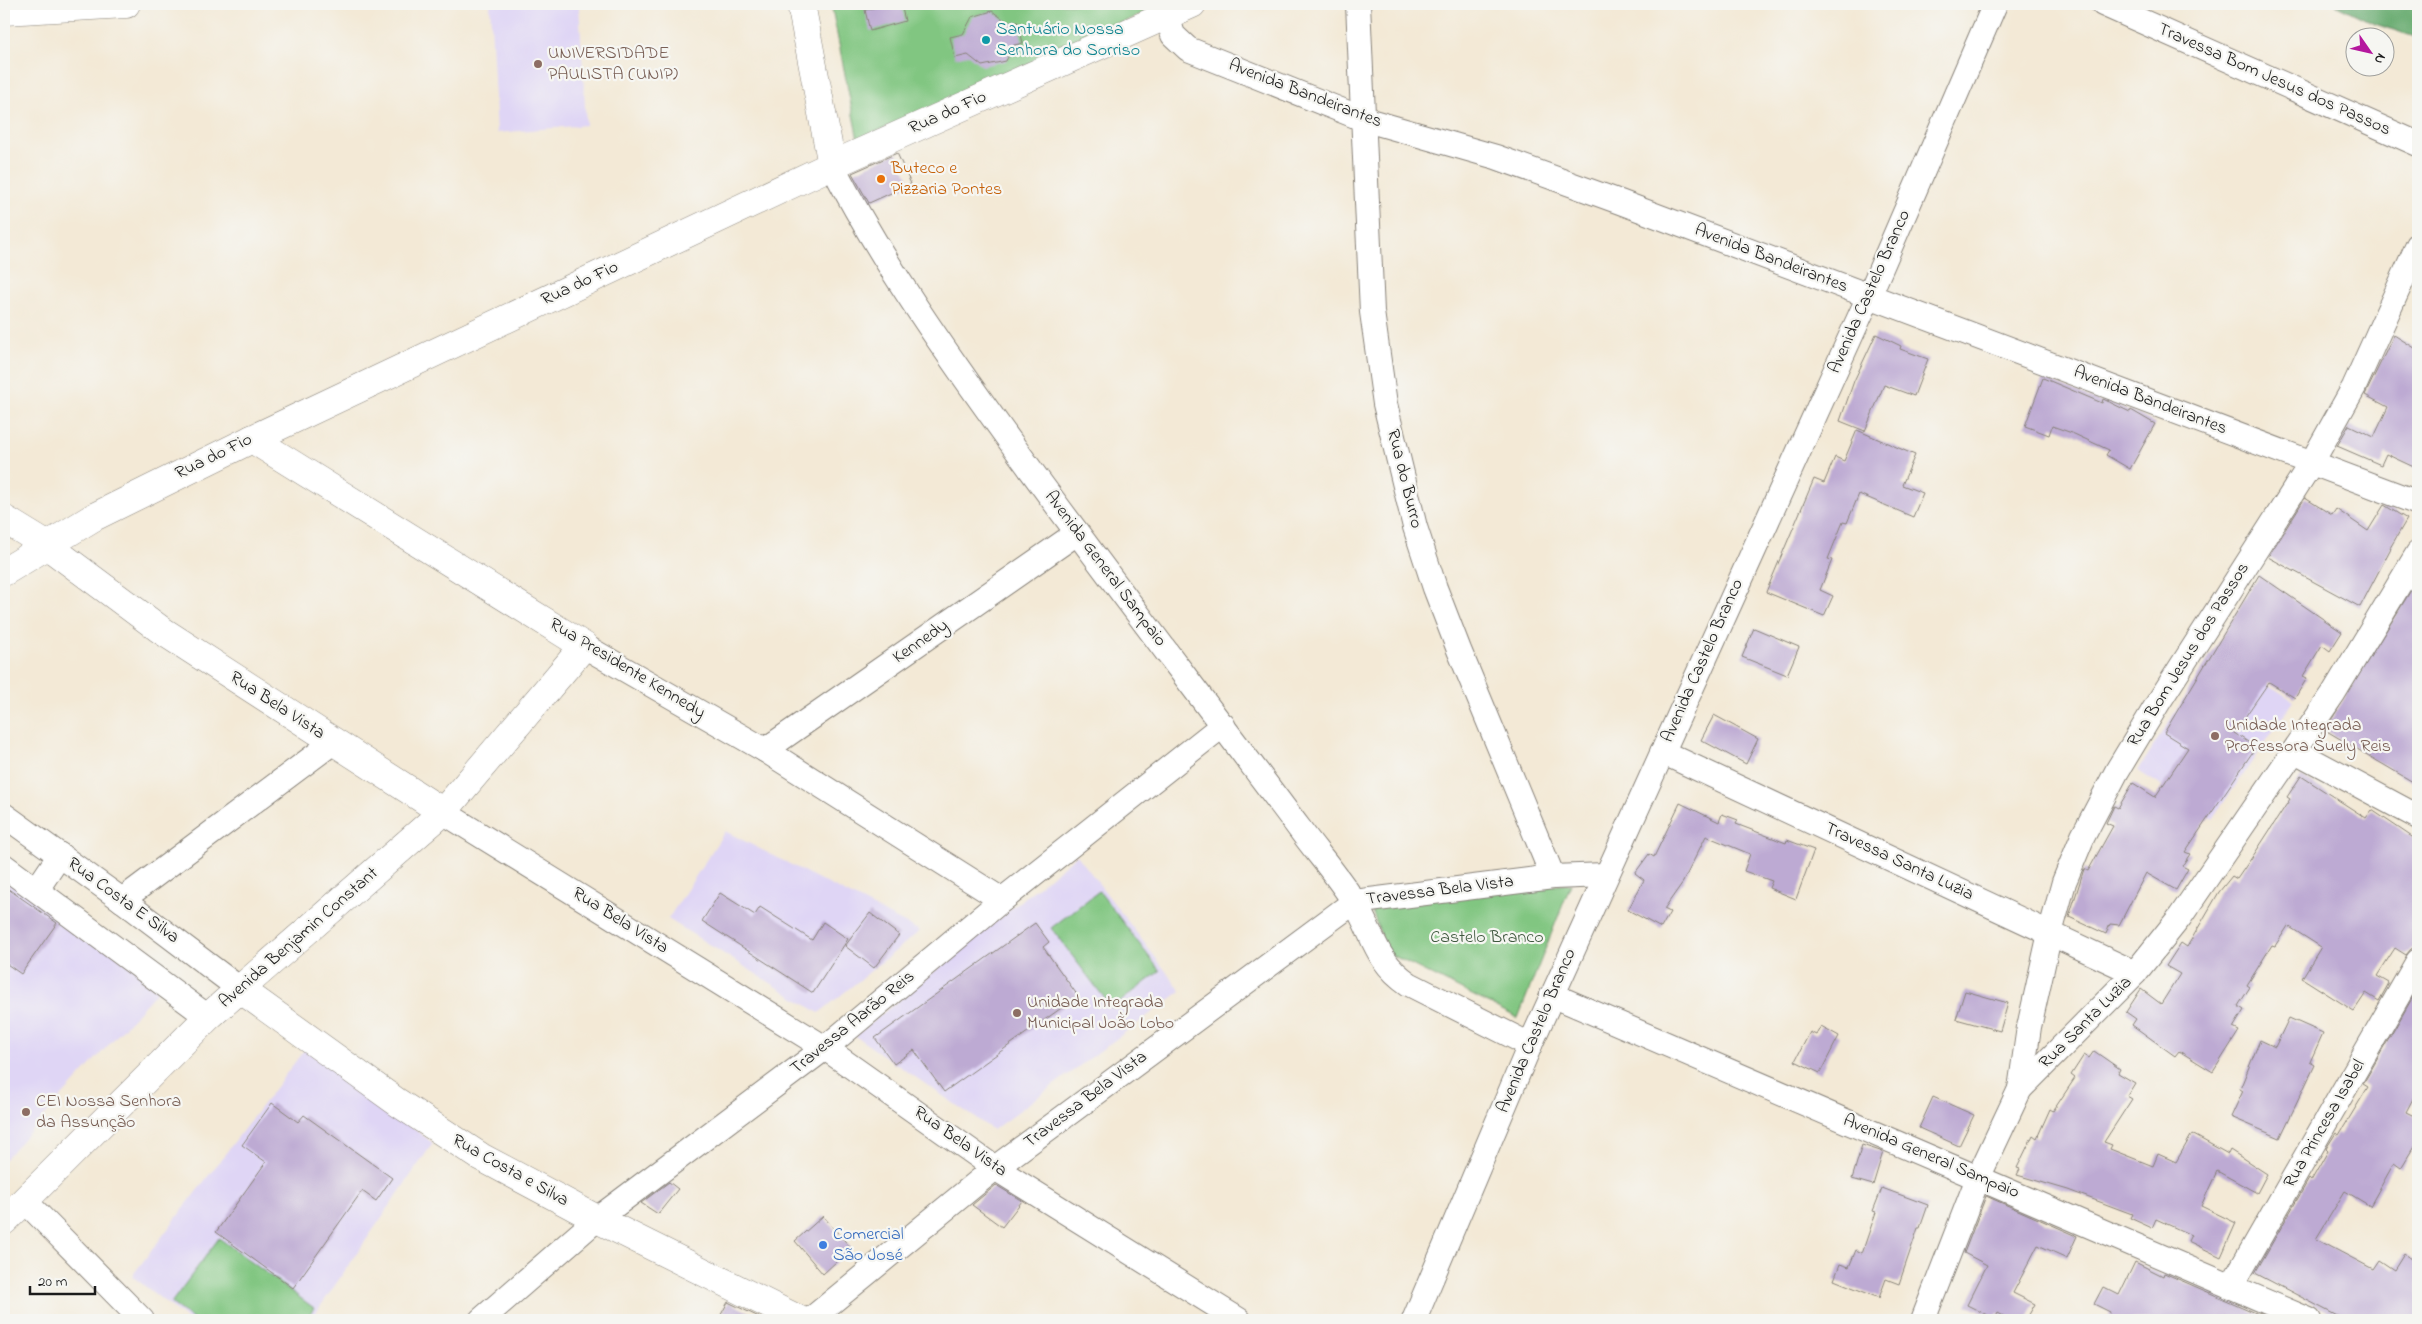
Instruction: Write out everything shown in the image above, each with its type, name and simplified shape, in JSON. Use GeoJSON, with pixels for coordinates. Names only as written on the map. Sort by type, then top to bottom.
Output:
{"type":"FeatureCollection","features":[{"type":"Feature","properties":{"kind":"street"},"geometry":{"type":"LineString","coordinates":[[4,11],[126,4]]}},
{"type":"Feature","properties":{"kind":"street","name":"Avenida General Sampaio"},"geometry":{"type":"LineString","coordinates":[[801,4],[832,165],[858,216],[938,341],[1077,533],[1354,902],[1383,962],[1396,975],[1409,984],[1530,1045]]}},
{"type":"Feature","properties":{"kind":"street","name":"Rua do Fio"},"geometry":{"type":"LineString","coordinates":[[4,572],[103,512],[252,439],[1161,9],[1192,4]]}},
{"type":"Feature","properties":{"kind":"street","name":"Rua do Burro"},"geometry":{"type":"LineString","coordinates":[[1358,4],[1372,312],[1385,404],[1413,518],[1435,588],[1458,650],[1553,877]]}},
{"type":"Feature","properties":{"kind":"street","name":"Avenida Castelo Branco"},"geometry":{"type":"LineString","coordinates":[[1414,1320],[1552,995],[1869,296],[1995,4]]}},
{"type":"Feature","properties":{"kind":"street","name":"Travessa Bom Jesus dos Passos"},"geometry":{"type":"LineString","coordinates":[[2103,4],[2418,144]]}},
{"type":"Feature","properties":{"kind":"street","name":"Avenida Bandeirantes"},"geometry":{"type":"LineString","coordinates":[[1161,9],[1173,35],[1188,49],[1362,119],[1496,157],[2418,503]]}},
{"type":"Feature","properties":{"kind":"street","name":"Rua Bom Jesus dos Passos"},"geometry":{"type":"LineString","coordinates":[[2020,1089],[2029,1027],[2050,933],[2064,882],[2083,836],[2117,771],[2158,702],[2312,462],[2354,387],[2418,245]]}},
{"type":"Feature","properties":{"kind":"street","name":"Rua Presidente Kennedy"},"geometry":{"type":"LineString","coordinates":[[252,439],[584,646],[766,750],[1002,900]]}},
{"type":"Feature","properties":{"kind":"street","name":"Rua Bela Vista"},"geometry":{"type":"LineString","coordinates":[[4,518],[48,546],[161,630],[332,743],[825,1048],[995,1168],[1239,1320]]}},
{"type":"Feature","properties":{"kind":"street","name":"Kennedy"},"geometry":{"type":"LineString","coordinates":[[766,750],[1077,533]]}},
{"type":"Feature","properties":{"kind":"street","name":"Rua Santa Luzia"},"geometry":{"type":"LineString","coordinates":[[1923,1320],[1978,1178],[2020,1089],[2135,973],[2180,917],[2295,750],[2367,639],[2418,553]]}},
{"type":"Feature","properties":{"kind":"street","name":"Avenida Benjamin Constant"},"geometry":{"type":"LineString","coordinates":[[4,1221],[208,1017],[443,812],[584,646]]}},
{"type":"Feature","properties":{"kind":"street","name":"Travessa Aarão Reis"},"geometry":{"type":"LineString","coordinates":[[481,1320],[597,1219],[825,1048],[1002,900],[1223,725]]}},
{"type":"Feature","properties":{"kind":"street"},"geometry":{"type":"LineString","coordinates":[[122,900],[332,743]]}},
{"type":"Feature","properties":{"kind":"street"},"geometry":{"type":"LineString","coordinates":[[2295,750],[2418,817]]}},
{"type":"Feature","properties":{"kind":"street","name":"Travessa Santa Luzia"},"geometry":{"type":"LineString","coordinates":[[1662,752],[2135,973]]}},
{"type":"Feature","properties":{"kind":"street","name":"Rua Costa E Silva"},"geometry":{"type":"LineString","coordinates":[[4,815],[122,900],[240,989]]}},
{"type":"Feature","properties":{"kind":"street"},"geometry":{"type":"LineString","coordinates":[[37,889],[60,856]]}},
{"type":"Feature","properties":{"kind":"street"},"geometry":{"type":"LineString","coordinates":[[4,866],[208,1017]]}},
{"type":"Feature","properties":{"kind":"street"},"geometry":{"type":"LineString","coordinates":[[1553,877],[1606,875]]}},
{"type":"Feature","properties":{"kind":"street","name":"Travessa Bela Vista"},"geometry":{"type":"LineString","coordinates":[[810,1320],[995,1168],[1354,902],[1553,877]]}},
{"type":"Feature","properties":{"kind":"street","name":"Rua Princesa Isabel"},"geometry":{"type":"LineString","coordinates":[[2231,1287],[2418,960]]}},
{"type":"Feature","properties":{"kind":"street","name":"Rua Costa e Silva"},"geometry":{"type":"LineString","coordinates":[[240,989],[439,1131],[481,1158],[597,1219],[800,1320]]}},
{"type":"Feature","properties":{"kind":"street","name":"Avenida General Sampaio"},"geometry":{"type":"LineString","coordinates":[[1552,995],[2309,1320]]}},
{"type":"Feature","properties":{"kind":"street"},"geometry":{"type":"LineString","coordinates":[[24,1200],[142,1320]]}},
{"type":"Feature","properties":{"kind":"shaded area","name":"UNIVERSIDADE PAULISTA (UNIP)"},"geometry":{"type":"Polygon","coordinates":[[[490,4],[579,4],[586,125],[497,133],[490,4]]]}},
{"type":"Feature","properties":{"kind":"shaded area","name":"Unidade Integrada Professora Suely Reis"},"geometry":{"type":"Polygon","coordinates":[[[2214,650],[2294,701],[2213,818],[2138,771],[2214,650]]]}},
{"type":"Feature","properties":{"kind":"shaded area"},"geometry":{"type":"Polygon","coordinates":[[[725,831],[920,931],[819,1013],[668,919],[725,831]]]}},
{"type":"Feature","properties":{"kind":"shaded area","name":"Unidade Integrada Municipal João Lobo"},"geometry":{"type":"Polygon","coordinates":[[[1077,855],[1181,991],[993,1130],[855,1036],[1077,855]]]}},
{"type":"Feature","properties":{"kind":"shaded area"},"geometry":{"type":"Polygon","coordinates":[[[4,873],[161,987],[4,1160],[4,873]]]}},
{"type":"Feature","properties":{"kind":"shaded area"},"geometry":{"type":"Polygon","coordinates":[[[305,1049],[433,1143],[311,1320],[188,1320],[132,1276],[305,1049]]]}},
{"type":"Feature","properties":{"kind":"green space"},"geometry":{"type":"Polygon","coordinates":[[[831,4],[1105,4],[1151,10],[858,140],[831,4]]]}},
{"type":"Feature","properties":{"kind":"green space"},"geometry":{"type":"Polygon","coordinates":[[[2335,4],[2418,4],[2418,38],[2394,30],[2394,28],[2375,24],[2335,4]]]}},
{"type":"Feature","properties":{"kind":"green space","name":"Castelo Branco"},"geometry":{"type":"Polygon","coordinates":[[[1571,884],[1518,1018],[1388,953],[1368,901],[1571,884]]]}},
{"type":"Feature","properties":{"kind":"green space"},"geometry":{"type":"Polygon","coordinates":[[[1099,891],[1160,971],[1112,1008],[1051,928],[1099,891]]]}},
{"type":"Feature","properties":{"kind":"green space"},"geometry":{"type":"Polygon","coordinates":[[[219,1238],[314,1308],[305,1320],[194,1320],[171,1303],[219,1238]]]}},
{"type":"Feature","properties":{"kind":"building"},"geometry":{"type":"Polygon","coordinates":[[[889,4],[901,4],[905,21],[870,31],[865,10],[889,4]]]}},
{"type":"Feature","properties":{"kind":"building","name":"Santuário Nossa Senhora do Sorriso"},"geometry":{"type":"Polygon","coordinates":[[[992,11],[1010,24],[1018,22],[1023,43],[1014,45],[1006,61],[982,66],[968,55],[955,58],[950,37],[963,34],[972,17],[992,11]]]}},
{"type":"Feature","properties":{"kind":"building","name":"Buteco e Pizzaria Pontes"},"geometry":{"type":"Polygon","coordinates":[[[897,153],[911,184],[869,203],[852,173],[897,153]]]}},
{"type":"Feature","properties":{"kind":"building"},"geometry":{"type":"Polygon","coordinates":[[[1876,334],[1901,346],[1900,349],[1928,359],[1914,396],[1884,385],[1865,431],[1840,421],[1854,381],[1876,334]]]}},
{"type":"Feature","properties":{"kind":"building"},"geometry":{"type":"Polygon","coordinates":[[[2394,335],[2418,350],[2418,469],[2386,454],[2381,465],[2337,446],[2349,425],[2374,437],[2388,407],[2365,395],[2394,335]]]}},
{"type":"Feature","properties":{"kind":"building"},"geometry":{"type":"Polygon","coordinates":[[[2043,378],[2102,403],[2103,399],[2130,412],[2131,410],[2155,424],[2130,469],[2106,455],[2109,450],[2072,433],[2052,426],[2049,435],[2025,426],[2043,378]]]}},
{"type":"Feature","properties":{"kind":"building"},"geometry":{"type":"Polygon","coordinates":[[[1857,430],[1915,455],[1902,485],[1923,493],[1913,517],[1859,494],[1847,523],[1843,522],[1828,559],[1832,560],[1820,590],[1833,596],[1824,616],[1766,592],[1814,479],[1824,483],[1835,457],[1844,461],[1857,430]]]}},
{"type":"Feature","properties":{"kind":"building"},"geometry":{"type":"Polygon","coordinates":[[[2305,498],[2332,515],[2336,509],[2368,531],[2384,505],[2407,519],[2360,607],[2268,557],[2305,498]]]}},
{"type":"Feature","properties":{"kind":"building"},"geometry":{"type":"Polygon","coordinates":[[[2259,575],[2342,632],[2330,651],[2322,645],[2303,676],[2307,678],[2295,698],[2269,682],[2234,733],[2256,747],[2185,852],[2190,854],[2182,866],[2188,869],[2176,890],[2146,873],[2119,925],[2110,924],[2106,934],[2069,917],[2084,869],[2088,871],[2113,826],[2106,823],[2114,806],[2118,808],[2133,783],[2155,797],[2188,748],[2164,733],[2259,575]]]}},
{"type":"Feature","properties":{"kind":"building"},"geometry":{"type":"Polygon","coordinates":[[[2418,579],[2418,785],[2325,730],[2418,579]]]}},
{"type":"Feature","properties":{"kind":"building"},"geometry":{"type":"Polygon","coordinates":[[[1754,628],[1799,647],[1787,675],[1742,657],[1754,628]]]}},
{"type":"Feature","properties":{"kind":"building"},"geometry":{"type":"Polygon","coordinates":[[[1714,715],[1758,739],[1746,764],[1701,740],[1714,715]]]}},
{"type":"Feature","properties":{"kind":"building"},"geometry":{"type":"Polygon","coordinates":[[[2301,776],[2366,818],[2372,810],[2418,841],[2418,947],[2411,949],[2406,955],[2395,948],[2377,976],[2389,983],[2379,1001],[2366,993],[2354,1011],[2302,978],[2321,947],[2288,926],[2275,946],[2272,945],[2247,985],[2250,987],[2238,1006],[2244,1010],[2233,1028],[2239,1031],[2213,1072],[2179,1051],[2175,1056],[2132,1025],[2136,1019],[2126,1012],[2141,989],[2161,1004],[2180,974],[2166,966],[2181,943],[2187,947],[2219,892],[2232,876],[2237,879],[2290,799],[2287,797],[2301,776]]]}},
{"type":"Feature","properties":{"kind":"building"},"geometry":{"type":"Polygon","coordinates":[[[1680,803],[1719,822],[1722,814],[1738,820],[1736,824],[1786,843],[1787,840],[1814,850],[1796,899],[1769,888],[1772,881],[1744,871],[1750,854],[1706,836],[1683,882],[1664,909],[1670,912],[1661,928],[1628,910],[1644,880],[1635,873],[1649,854],[1654,857],[1680,803]]]}},
{"type":"Feature","properties":{"kind":"building"},"geometry":{"type":"Polygon","coordinates":[[[4,886],[57,923],[21,974],[4,962],[4,886]]]}},
{"type":"Feature","properties":{"kind":"building"},"geometry":{"type":"Polygon","coordinates":[[[720,893],[755,915],[760,907],[812,940],[823,922],[848,939],[813,993],[702,921],[720,893]]]}},
{"type":"Feature","properties":{"kind":"building"},"geometry":{"type":"Polygon","coordinates":[[[870,913],[899,935],[874,968],[845,946],[870,913]]]}},
{"type":"Feature","properties":{"kind":"building"},"geometry":{"type":"Polygon","coordinates":[[[1035,923],[1049,942],[1043,947],[1078,996],[944,1092],[914,1050],[894,1064],[875,1038],[1035,923]]]}},
{"type":"Feature","properties":{"kind":"building"},"geometry":{"type":"Polygon","coordinates":[[[2418,988],[2418,1089],[2406,1112],[2418,1118],[2418,1140],[2401,1168],[2394,1163],[2370,1206],[2345,1191],[2316,1239],[2373,1269],[2379,1260],[2394,1270],[2404,1254],[2418,1264],[2418,1320],[2345,1320],[2255,1273],[2309,1179],[2311,1181],[2328,1151],[2327,1147],[2336,1133],[2339,1135],[2368,1087],[2363,1084],[2418,988]]]}},
{"type":"Feature","properties":{"kind":"building"},"geometry":{"type":"Polygon","coordinates":[[[1965,991],[2008,1003],[2000,1031],[1956,1019],[1965,991]]]}},
{"type":"Feature","properties":{"kind":"building"},"geometry":{"type":"Polygon","coordinates":[[[2289,1018],[2323,1033],[2310,1062],[2315,1065],[2280,1138],[2231,1117],[2243,1091],[2240,1089],[2260,1040],[2275,1047],[2289,1018]]]}},
{"type":"Feature","properties":{"kind":"building"},"geometry":{"type":"Polygon","coordinates":[[[1821,1026],[1839,1036],[1820,1073],[1795,1061],[1810,1032],[1816,1035],[1821,1026]]]}},
{"type":"Feature","properties":{"kind":"building"},"geometry":{"type":"Polygon","coordinates":[[[2094,1051],[2120,1069],[2118,1073],[2135,1083],[2127,1096],[2132,1099],[2104,1142],[2112,1145],[2110,1149],[2153,1166],[2158,1154],[2176,1162],[2192,1134],[2228,1154],[2230,1150],[2267,1174],[2257,1193],[2217,1171],[2201,1206],[2236,1223],[2221,1257],[2188,1241],[2191,1235],[2156,1219],[2152,1228],[2130,1218],[2132,1214],[2068,1190],[2017,1175],[2020,1169],[2017,1168],[2033,1135],[2037,1138],[2050,1109],[2053,1111],[2075,1078],[2071,1075],[2084,1055],[2089,1058],[2094,1051]]]}},
{"type":"Feature","properties":{"kind":"building"},"geometry":{"type":"Polygon","coordinates":[[[1933,1097],[1974,1115],[1959,1146],[1919,1128],[1933,1097]]]}},
{"type":"Feature","properties":{"kind":"building"},"geometry":{"type":"Polygon","coordinates":[[[272,1103],[298,1122],[304,1115],[392,1178],[376,1201],[362,1191],[293,1288],[216,1232],[266,1162],[242,1145],[272,1103]]]}},
{"type":"Feature","properties":{"kind":"building"},"geometry":{"type":"Polygon","coordinates":[[[1862,1145],[1883,1152],[1873,1185],[1852,1179],[1862,1145]]]}},
{"type":"Feature","properties":{"kind":"building"},"geometry":{"type":"Polygon","coordinates":[[[669,1182],[678,1189],[658,1214],[641,1203],[669,1182]]]}},
{"type":"Feature","properties":{"kind":"building"},"geometry":{"type":"Polygon","coordinates":[[[996,1185],[1022,1201],[1002,1227],[972,1205],[996,1185]]]}},
{"type":"Feature","properties":{"kind":"building"},"geometry":{"type":"Polygon","coordinates":[[[1882,1188],[1928,1205],[1899,1284],[1886,1279],[1879,1298],[1834,1280],[1840,1264],[1849,1267],[1856,1250],[1862,1253],[1876,1212],[1873,1211],[1882,1188]]]}},
{"type":"Feature","properties":{"kind":"building"},"geometry":{"type":"Polygon","coordinates":[[[1986,1196],[2077,1236],[2067,1258],[2038,1245],[2013,1293],[2035,1304],[2026,1320],[2011,1320],[1998,1313],[1995,1319],[1967,1305],[1987,1265],[1964,1253],[1986,1196]]]}},
{"type":"Feature","properties":{"kind":"building","name":"Comercial São José"},"geometry":{"type":"Polygon","coordinates":[[[823,1216],[851,1248],[823,1274],[795,1241],[823,1216]]]}},
{"type":"Feature","properties":{"kind":"building"},"geometry":{"type":"Polygon","coordinates":[[[2135,1262],[2163,1276],[2164,1273],[2272,1320],[2118,1320],[2109,1316],[2110,1312],[2094,1304],[2103,1287],[2119,1295],[2135,1262]]]}},
{"type":"Feature","properties":{"kind":"building"},"geometry":{"type":"Polygon","coordinates":[[[728,1302],[765,1320],[718,1320],[728,1302]]]}},
{"type":"Feature","properties":{"kind":"place","name":"Santuário Nossa Senhora do Sorriso"},"geometry":{"type":"Point","coordinates":[986,40]}},
{"type":"Feature","properties":{"kind":"place","name":"UNIVERSIDADE PAULISTA (UNIP)"},"geometry":{"type":"Point","coordinates":[538,64]}},
{"type":"Feature","properties":{"kind":"place","name":"Buteco e Pizzaria Pontes"},"geometry":{"type":"Point","coordinates":[881,179]}},
{"type":"Feature","properties":{"kind":"place","name":"Unidade Integrada Professora Suely Reis"},"geometry":{"type":"Point","coordinates":[2215,736]}},
{"type":"Feature","properties":{"kind":"place","name":"Unidade Integrada Municipal João Lobo"},"geometry":{"type":"Point","coordinates":[1017,1013]}},
{"type":"Feature","properties":{"kind":"place","name":"CEI Nossa Senhora da Assunção"},"geometry":{"type":"Point","coordinates":[26,1112]}},
{"type":"Feature","properties":{"kind":"place","name":"Comercial São José"},"geometry":{"type":"Point","coordinates":[823,1245]}}]}
